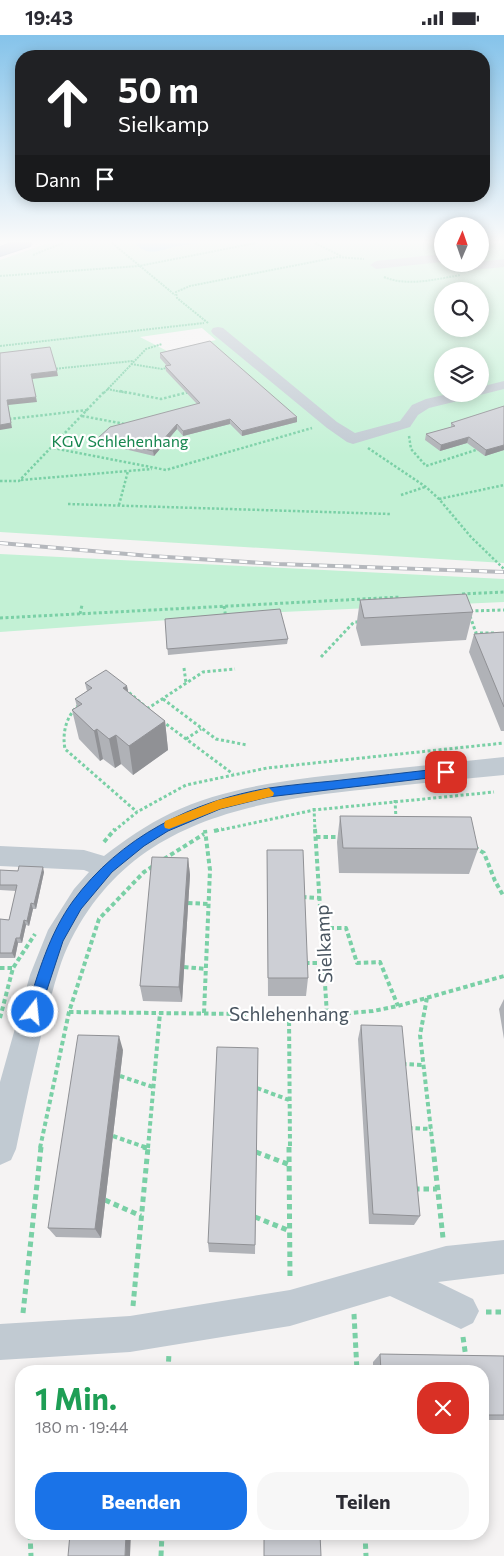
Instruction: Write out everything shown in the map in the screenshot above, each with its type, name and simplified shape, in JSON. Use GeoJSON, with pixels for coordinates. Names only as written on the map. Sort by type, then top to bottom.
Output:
{"type":"FeatureCollection","features":[{"type":"Feature","properties":{"kind":"street"},"geometry":{"type":"LineString","coordinates":[[213,327],[332,425],[353,439],[405,424],[408,422],[413,411],[421,406],[437,402]]}},
{"type":"Feature","properties":{"kind":"street"},"geometry":{"type":"LineString","coordinates":[[489,389],[504,385]]}},
{"type":"Feature","properties":{"kind":"street"},"geometry":{"type":"LineString","coordinates":[[0,1149],[16,1077],[45,971],[58,939],[77,905],[108,868],[140,843],[163,827],[192,814],[238,799],[309,787],[500,778]]}},
{"type":"Feature","properties":{"kind":"street"},"geometry":{"type":"LineString","coordinates":[[0,856],[84,860],[108,868]]}},
{"type":"Feature","properties":{"kind":"street"},"geometry":{"type":"LineString","coordinates":[[10,1342],[130,1335],[290,1308],[446,1263],[504,1257]]}},
{"type":"Feature","properties":{"kind":"street"},"geometry":{"type":"LineString","coordinates":[[391,1279],[461,1311]]}},
{"type":"Feature","properties":{"kind":"path"},"geometry":{"type":"LineString","coordinates":[[198,314],[213,327]]}},
{"type":"Feature","properties":{"kind":"path"},"geometry":{"type":"LineString","coordinates":[[0,346],[213,327]]}},
{"type":"Feature","properties":{"kind":"path"},"geometry":{"type":"LineString","coordinates":[[20,480],[146,349],[162,344]]}},
{"type":"Feature","properties":{"kind":"path"},"geometry":{"type":"LineString","coordinates":[[46,369],[121,361],[162,369],[171,367]]}},
{"type":"Feature","properties":{"kind":"path"},"geometry":{"type":"LineString","coordinates":[[106,389],[161,399],[198,390]]}},
{"type":"Feature","properties":{"kind":"path"},"geometry":{"type":"LineString","coordinates":[[0,420],[88,410]]}},
{"type":"Feature","properties":{"kind":"path"},"geometry":{"type":"LineString","coordinates":[[82,416],[130,425]]}},
{"type":"Feature","properties":{"kind":"path"},"geometry":{"type":"LineString","coordinates":[[405,424],[411,449],[426,466],[487,446]]}},
{"type":"Feature","properties":{"kind":"path"},"geometry":{"type":"LineString","coordinates":[[53,447],[166,470],[314,428],[332,425]]}},
{"type":"Feature","properties":{"kind":"path"},"geometry":{"type":"LineString","coordinates":[[353,439],[426,487],[439,499],[471,537],[504,568]]}},
{"type":"Feature","properties":{"kind":"path"},"geometry":{"type":"LineString","coordinates":[[0,481],[157,468]]}},
{"type":"Feature","properties":{"kind":"path"},"geometry":{"type":"LineString","coordinates":[[119,505],[128,471]]}},
{"type":"Feature","properties":{"kind":"path"},"geometry":{"type":"LineString","coordinates":[[439,499],[504,485]]}},
{"type":"Feature","properties":{"kind":"path"},"geometry":{"type":"LineString","coordinates":[[400,495],[426,487]]}},
{"type":"Feature","properties":{"kind":"path"},"geometry":{"type":"LineString","coordinates":[[68,504],[390,514]]}},
{"type":"Feature","properties":{"kind":"path"},"geometry":{"type":"LineString","coordinates":[[457,595],[504,592]]}},
{"type":"Feature","properties":{"kind":"path"},"geometry":{"type":"LineString","coordinates":[[0,618],[402,597]]}},
{"type":"Feature","properties":{"kind":"path"},"geometry":{"type":"LineString","coordinates":[[383,598],[390,605]]}},
{"type":"Feature","properties":{"kind":"path"},"geometry":{"type":"LineString","coordinates":[[80,614],[82,605]]}},
{"type":"Feature","properties":{"kind":"path"},"geometry":{"type":"LineString","coordinates":[[224,606],[226,619]]}},
{"type":"Feature","properties":{"kind":"path"},"geometry":{"type":"LineString","coordinates":[[490,639],[476,633],[468,611],[504,610]]}},
{"type":"Feature","properties":{"kind":"path"},"geometry":{"type":"LineString","coordinates":[[320,657],[354,622],[364,622]]}},
{"type":"Feature","properties":{"kind":"path"},"geometry":{"type":"LineString","coordinates":[[476,633],[495,633]]}},
{"type":"Feature","properties":{"kind":"path"},"geometry":{"type":"LineString","coordinates":[[184,667],[186,683]]}},
{"type":"Feature","properties":{"kind":"path"},"geometry":{"type":"LineString","coordinates":[[142,713],[203,672],[235,669]]}},
{"type":"Feature","properties":{"kind":"path"},"geometry":{"type":"LineString","coordinates":[[121,686],[154,714]]}},
{"type":"Feature","properties":{"kind":"path"},"geometry":{"type":"LineString","coordinates":[[162,699],[216,739],[247,745]]}},
{"type":"Feature","properties":{"kind":"path"},"geometry":{"type":"LineString","coordinates":[[82,703],[75,708],[68,719],[62,740],[65,749],[137,812]]}},
{"type":"Feature","properties":{"kind":"path"},"geometry":{"type":"LineString","coordinates":[[161,720],[234,775]]}},
{"type":"Feature","properties":{"kind":"path"},"geometry":{"type":"LineString","coordinates":[[186,739],[201,729]]}},
{"type":"Feature","properties":{"kind":"path"},"geometry":{"type":"LineString","coordinates":[[10,1342],[38,1159],[69,1012],[99,919],[144,871],[206,832],[314,808],[395,801],[500,778]]}},
{"type":"Feature","properties":{"kind":"path"},"geometry":{"type":"LineString","coordinates":[[395,801],[396,827]]}},
{"type":"Feature","properties":{"kind":"path"},"geometry":{"type":"LineString","coordinates":[[314,808],[316,837],[343,837]]}},
{"type":"Feature","properties":{"kind":"path"},"geometry":{"type":"LineString","coordinates":[[204,1013],[210,870],[207,836]]}},
{"type":"Feature","properties":{"kind":"path","name":"Sielkamp"},"geometry":{"type":"LineString","coordinates":[[316,837],[327,1015]]}},
{"type":"Feature","properties":{"kind":"path"},"geometry":{"type":"LineString","coordinates":[[470,844],[484,853],[495,881],[504,897]]}},
{"type":"Feature","properties":{"kind":"path"},"geometry":{"type":"LineString","coordinates":[[302,897],[320,897]]}},
{"type":"Feature","properties":{"kind":"path"},"geometry":{"type":"LineString","coordinates":[[188,903],[209,904]]}},
{"type":"Feature","properties":{"kind":"path"},"geometry":{"type":"LineString","coordinates":[[322,928],[346,928],[357,963],[380,962],[398,1007]]}},
{"type":"Feature","properties":{"kind":"path"},"geometry":{"type":"LineString","coordinates":[[305,963],[324,963]]}},
{"type":"Feature","properties":{"kind":"path"},"geometry":{"type":"LineString","coordinates":[[184,967],[206,969]]}},
{"type":"Feature","properties":{"kind":"path"},"geometry":{"type":"LineString","coordinates":[[0,968],[13,968]]}},
{"type":"Feature","properties":{"kind":"path","name":"Schlehenhang"},"geometry":{"type":"LineString","coordinates":[[69,1012],[327,1015],[398,1007],[504,976]]}},
{"type":"Feature","properties":{"kind":"path"},"geometry":{"type":"LineString","coordinates":[[426,998],[420,1035],[446,1263]]}},
{"type":"Feature","properties":{"kind":"path"},"geometry":{"type":"LineString","coordinates":[[130,1335],[160,1013]]}},
{"type":"Feature","properties":{"kind":"path"},"geometry":{"type":"LineString","coordinates":[[289,1014],[290,1308]]}},
{"type":"Feature","properties":{"kind":"path"},"geometry":{"type":"LineString","coordinates":[[399,1064],[423,1065]]}},
{"type":"Feature","properties":{"kind":"path"},"geometry":{"type":"LineString","coordinates":[[120,1076],[153,1087]]}},
{"type":"Feature","properties":{"kind":"path"},"geometry":{"type":"LineString","coordinates":[[258,1088],[289,1100]]}},
{"type":"Feature","properties":{"kind":"path"},"geometry":{"type":"LineString","coordinates":[[405,1128],[431,1129]]}},
{"type":"Feature","properties":{"kind":"path"},"geometry":{"type":"LineString","coordinates":[[112,1136],[148,1148]]}},
{"type":"Feature","properties":{"kind":"path"},"geometry":{"type":"LineString","coordinates":[[256,1152],[290,1165]]}},
{"type":"Feature","properties":{"kind":"path"},"geometry":{"type":"LineString","coordinates":[[411,1189],[438,1189]]}},
{"type":"Feature","properties":{"kind":"path"},"geometry":{"type":"LineString","coordinates":[[105,1200],[141,1215]]}},
{"type":"Feature","properties":{"kind":"path"},"geometry":{"type":"LineString","coordinates":[[255,1217],[290,1231]]}},
{"type":"Feature","properties":{"kind":"path"},"geometry":{"type":"LineString","coordinates":[[353,1290],[357,1365]]}},
{"type":"Feature","properties":{"kind":"path"},"geometry":{"type":"LineString","coordinates":[[30,1540],[31,1556]]}},
{"type":"Feature","properties":{"kind":"path"},"geometry":{"type":"LineString","coordinates":[[161,1556],[162,1540]]}},
{"type":"Feature","properties":{"kind":"path"},"geometry":{"type":"LineString","coordinates":[[365,1540],[366,1556]]}},
{"type":"Feature","properties":{"kind":"green space","name":"KGV Schlehenhang"},"geometry":{"type":"Polygon","coordinates":[[[0,314],[434,314],[434,337],[489,337],[489,314],[504,314],[504,563],[0,532],[0,314]],[[202,328],[140,337],[167,351],[216,340],[202,328]]]}},
{"type":"Feature","properties":{"kind":"green space"},"geometry":{"type":"Polygon","coordinates":[[[0,554],[504,579],[504,602],[282,612],[0,632],[0,554]]]}},
{"type":"Feature","properties":{"kind":"building"},"geometry":{"type":"Polygon","coordinates":[[[210,341],[297,417],[242,431],[230,419],[183,431],[177,424],[153,451],[98,438],[110,427],[200,403],[165,366],[171,365],[160,353],[210,341]]]}},
{"type":"Feature","properties":{"kind":"building"},"geometry":{"type":"Polygon","coordinates":[[[50,347],[57,371],[31,374],[36,397],[7,400],[11,423],[0,425],[0,353],[50,347]]]}},
{"type":"Feature","properties":{"kind":"building"},"geometry":{"type":"Polygon","coordinates":[[[504,406],[504,445],[486,450],[469,437],[441,445],[426,434],[455,426],[451,423],[504,406]]]}},
{"type":"Feature","properties":{"kind":"building"},"geometry":{"type":"Polygon","coordinates":[[[466,594],[473,612],[364,618],[360,600],[466,594]]]}},
{"type":"Feature","properties":{"kind":"building"},"geometry":{"type":"Polygon","coordinates":[[[280,609],[288,639],[167,649],[165,619],[280,609]]]}},
{"type":"Feature","properties":{"kind":"building"},"geometry":{"type":"Polygon","coordinates":[[[504,632],[504,707],[474,634],[504,632]]]}},
{"type":"Feature","properties":{"kind":"building"},"geometry":{"type":"Polygon","coordinates":[[[106,670],[127,686],[123,688],[165,721],[129,746],[116,735],[109,739],[97,729],[94,731],[72,710],[82,704],[75,699],[92,688],[85,683],[106,670]]]}},
{"type":"Feature","properties":{"kind":"building"},"geometry":{"type":"Polygon","coordinates":[[[340,816],[471,817],[478,849],[343,848],[340,816]]]}},
{"type":"Feature","properties":{"kind":"building"},"geometry":{"type":"Polygon","coordinates":[[[267,850],[303,850],[308,978],[268,978],[267,850]]]}},
{"type":"Feature","properties":{"kind":"building"},"geometry":{"type":"Polygon","coordinates":[[[152,857],[188,858],[179,987],[140,986],[152,857]]]}},
{"type":"Feature","properties":{"kind":"building"},"geometry":{"type":"Polygon","coordinates":[[[19,866],[43,867],[34,904],[31,903],[27,921],[24,920],[20,938],[16,938],[12,953],[0,953],[0,919],[9,920],[17,885],[0,885],[0,870],[18,871],[19,866]]]}},
{"type":"Feature","properties":{"kind":"building"},"geometry":{"type":"Polygon","coordinates":[[[361,1025],[402,1026],[420,1216],[373,1214],[361,1025]]]}},
{"type":"Feature","properties":{"kind":"building"},"geometry":{"type":"Polygon","coordinates":[[[78,1035],[119,1036],[95,1229],[48,1228],[78,1035]]]}},
{"type":"Feature","properties":{"kind":"building"},"geometry":{"type":"Polygon","coordinates":[[[217,1047],[258,1048],[255,1245],[208,1243],[217,1047]]]}},
{"type":"Feature","properties":{"kind":"building"},"geometry":{"type":"Polygon","coordinates":[[[380,1354],[504,1356],[504,1415],[489,1415],[489,1365],[381,1365],[380,1354]]]}},
{"type":"Feature","properties":{"kind":"building"},"geometry":{"type":"Polygon","coordinates":[[[69,1540],[126,1540],[125,1556],[68,1556],[69,1540]]]}},
{"type":"Feature","properties":{"kind":"building"},"geometry":{"type":"Polygon","coordinates":[[[264,1540],[320,1540],[321,1556],[264,1556],[264,1540]]]}},
{"type":"Feature","properties":{"kind":"railway"},"geometry":{"type":"LineString","coordinates":[[0,543],[150,556],[278,564],[504,572]]}},
{"type":"Feature","properties":{"kind":"slow traffic"},"geometry":{"type":"LineString","coordinates":[[169,825],[218,805],[269,793]]}},
{"type":"Feature","properties":{"kind":"route"},"geometry":{"type":"LineString","coordinates":[[33,1012],[45,971],[58,939],[77,905],[94,882],[108,868],[163,827],[218,805],[268,793],[446,772]]}}]}
